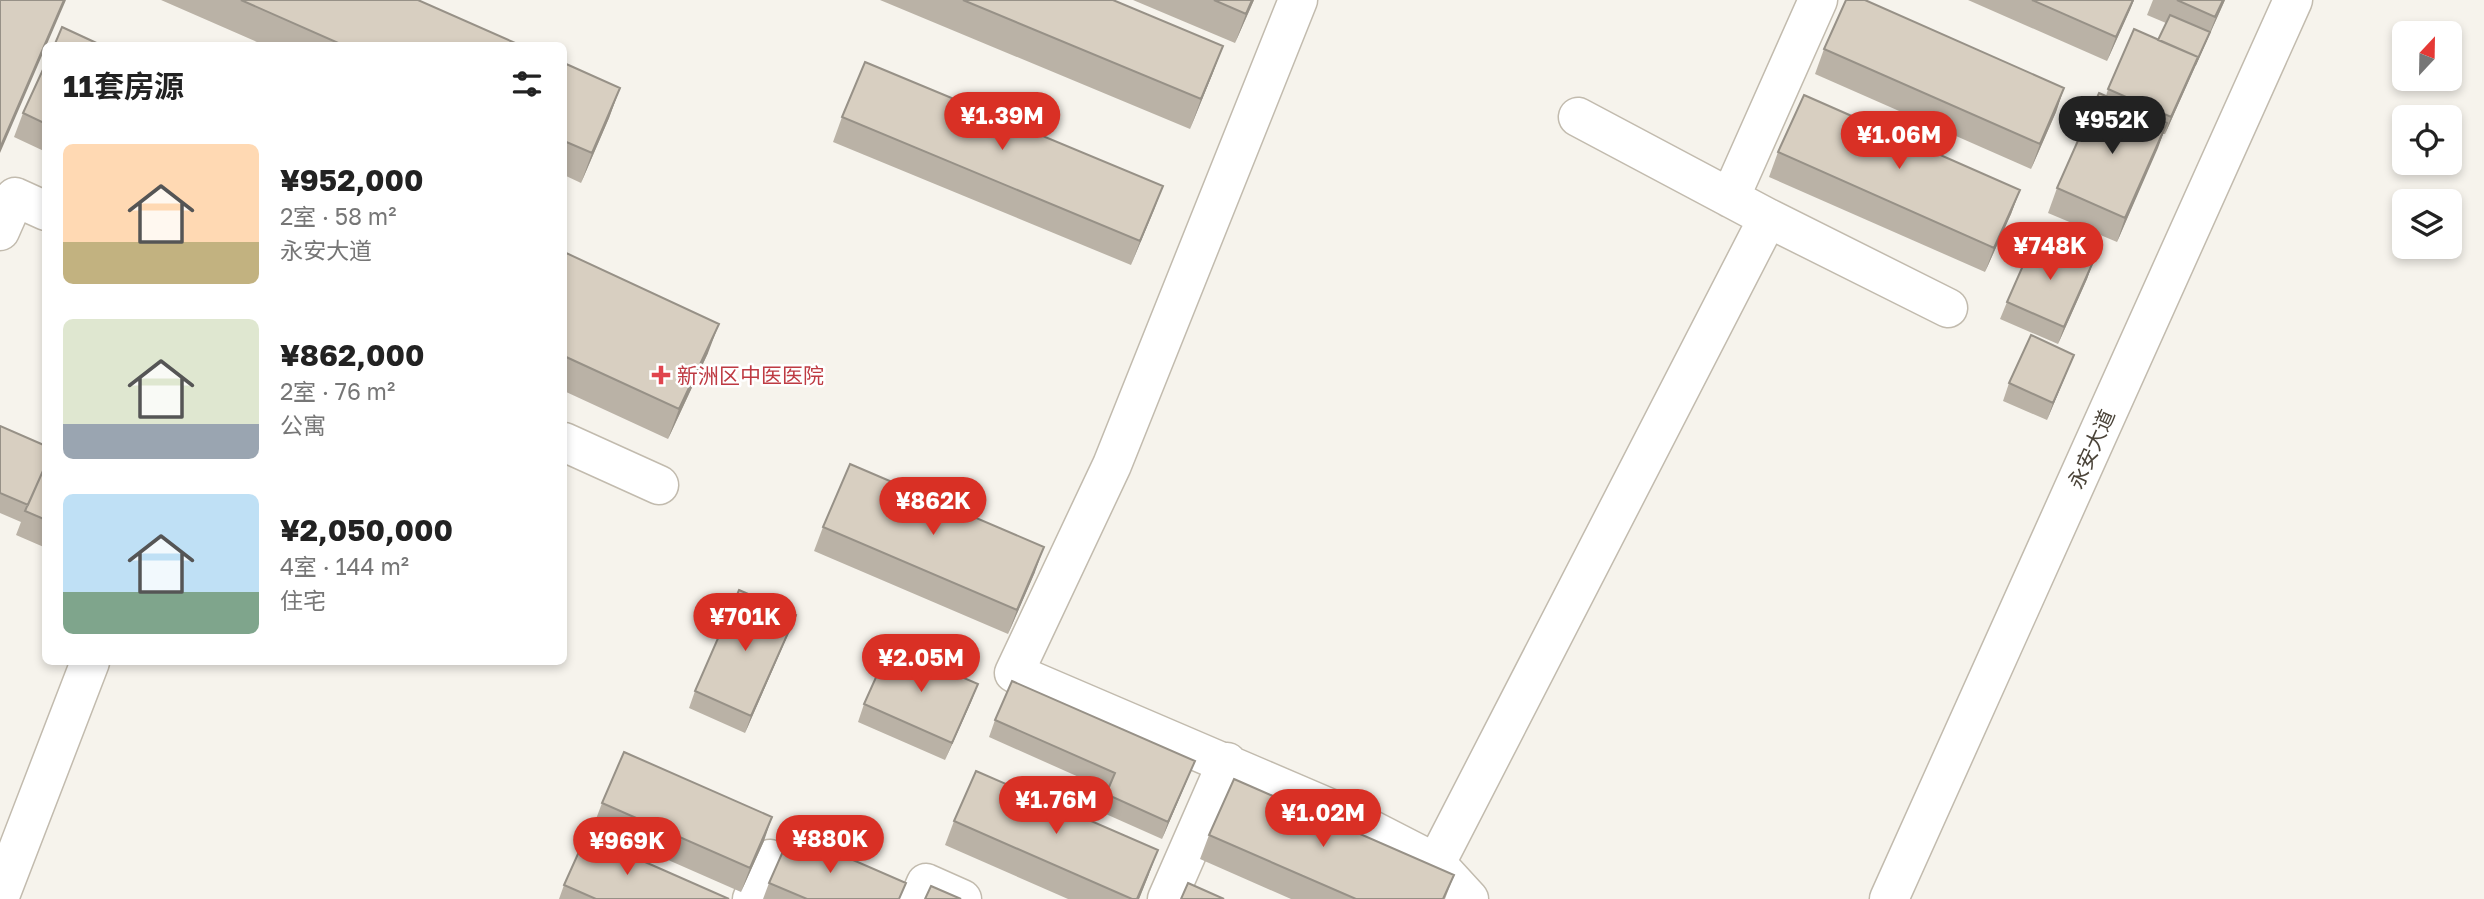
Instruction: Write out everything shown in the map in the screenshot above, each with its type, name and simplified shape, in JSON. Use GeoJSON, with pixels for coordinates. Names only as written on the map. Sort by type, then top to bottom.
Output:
{"type":"FeatureCollection","features":[{"type":"Feature","properties":{"kind":"street"},"geometry":{"type":"LineString","coordinates":[[1298,0],[1112,465],[1014,673],[1327,807],[1436,863],[1469,899]]}},
{"type":"Feature","properties":{"kind":"street"},"geometry":{"type":"LineString","coordinates":[[1730,198],[1818,0]]}},
{"type":"Feature","properties":{"kind":"street","name":"永安大道"},"geometry":{"type":"LineString","coordinates":[[1889,899],[2293,0]]}},
{"type":"Feature","properties":{"kind":"street"},"geometry":{"type":"LineString","coordinates":[[1578,117],[1768,218],[1948,308]]}},
{"type":"Feature","properties":{"kind":"street"},"geometry":{"type":"LineString","coordinates":[[0,231],[15,197],[42,209]]}},
{"type":"Feature","properties":{"kind":"street"},"geometry":{"type":"LineString","coordinates":[[1436,863],[1768,218]]}},
{"type":"Feature","properties":{"kind":"street"},"geometry":{"type":"LineString","coordinates":[[567,443],[659,485]]}},
{"type":"Feature","properties":{"kind":"street"},"geometry":{"type":"LineString","coordinates":[[0,896],[89,665]]}},
{"type":"Feature","properties":{"kind":"street"},"geometry":{"type":"LineString","coordinates":[[1184,891],[1227,762]]}},
{"type":"Feature","properties":{"kind":"street"},"geometry":{"type":"LineString","coordinates":[[752,899],[770,859]]}},
{"type":"Feature","properties":{"kind":"street"},"geometry":{"type":"LineString","coordinates":[[919,899],[926,883],[961,899]]}},
{"type":"Feature","properties":{"kind":"building"},"geometry":{"type":"Polygon","coordinates":[[[0,0],[64,0],[46,42],[42,42],[42,51],[0,148],[0,0]]]}},
{"type":"Feature","properties":{"kind":"building"},"geometry":{"type":"Polygon","coordinates":[[[241,0],[418,0],[513,42],[336,42],[241,0]]]}},
{"type":"Feature","properties":{"kind":"building"},"geometry":{"type":"Polygon","coordinates":[[[963,0],[1113,0],[1223,46],[1201,99],[963,0]]]}},
{"type":"Feature","properties":{"kind":"building"},"geometry":{"type":"Polygon","coordinates":[[[1214,0],[1252,0],[1246,14],[1214,0]]]}},
{"type":"Feature","properties":{"kind":"building"},"geometry":{"type":"Polygon","coordinates":[[[1846,0],[1865,0],[2064,88],[2040,144],[1824,49],[1846,0]]]}},
{"type":"Feature","properties":{"kind":"building"},"geometry":{"type":"Polygon","coordinates":[[[2032,0],[2133,0],[2116,37],[2032,0]]]}},
{"type":"Feature","properties":{"kind":"building"},"geometry":{"type":"Polygon","coordinates":[[[2177,0],[2223,0],[2215,17],[2177,0]]]}},
{"type":"Feature","properties":{"kind":"building"},"geometry":{"type":"Polygon","coordinates":[[[2170,15],[2210,32],[2195,65],[2198,57],[2158,40],[2170,15]]]}},
{"type":"Feature","properties":{"kind":"building"},"geometry":{"type":"Polygon","coordinates":[[[62,27],[94,42],[56,42],[62,27]]]}},
{"type":"Feature","properties":{"kind":"building"},"geometry":{"type":"Polygon","coordinates":[[[2134,29],[2198,57],[2171,117],[2108,89],[2134,29]]]}},
{"type":"Feature","properties":{"kind":"building"},"geometry":{"type":"Polygon","coordinates":[[[865,62],[1163,186],[1140,241],[842,117],[865,62]]]}},
{"type":"Feature","properties":{"kind":"building"},"geometry":{"type":"Polygon","coordinates":[[[567,64],[620,88],[592,153],[567,142],[567,64]]]}},
{"type":"Feature","properties":{"kind":"building"},"geometry":{"type":"Polygon","coordinates":[[[42,72],[42,122],[23,113],[42,72]]]}},
{"type":"Feature","properties":{"kind":"building"},"geometry":{"type":"Polygon","coordinates":[[[2099,93],[2167,123],[2125,218],[2057,188],[2099,93]]]}},
{"type":"Feature","properties":{"kind":"building"},"geometry":{"type":"Polygon","coordinates":[[[1804,95],[2020,190],[1994,248],[1778,152],[1804,95]]]}},
{"type":"Feature","properties":{"kind":"building"},"geometry":{"type":"Polygon","coordinates":[[[2036,236],[2093,262],[2064,327],[2007,302],[2036,236]]]}},
{"type":"Feature","properties":{"kind":"building"},"geometry":{"type":"Polygon","coordinates":[[[567,253],[719,324],[679,409],[567,357],[567,253]]]}},
{"type":"Feature","properties":{"kind":"building"},"geometry":{"type":"Polygon","coordinates":[[[2031,335],[2074,355],[2053,403],[2009,383],[2031,335]]]}},
{"type":"Feature","properties":{"kind":"building"},"geometry":{"type":"Polygon","coordinates":[[[0,426],[42,444],[42,473],[28,505],[0,493],[0,426]]]}},
{"type":"Feature","properties":{"kind":"building"},"geometry":{"type":"Polygon","coordinates":[[[850,464],[1044,547],[1017,610],[823,527],[850,464]]]}},
{"type":"Feature","properties":{"kind":"building"},"geometry":{"type":"Polygon","coordinates":[[[42,473],[42,518],[25,511],[42,473]]]}},
{"type":"Feature","properties":{"kind":"building"},"geometry":{"type":"Polygon","coordinates":[[[739,590],[796,615],[751,716],[695,691],[739,590]]]}},
{"type":"Feature","properties":{"kind":"building"},"geometry":{"type":"Polygon","coordinates":[[[890,646],[978,684],[952,743],[864,704],[890,646]]]}},
{"type":"Feature","properties":{"kind":"building"},"geometry":{"type":"Polygon","coordinates":[[[1012,681],[1195,761],[1168,822],[1106,794],[1115,773],[995,720],[1012,681]]]}},
{"type":"Feature","properties":{"kind":"building"},"geometry":{"type":"Polygon","coordinates":[[[624,752],[772,817],[750,868],[602,803],[624,752]]]}},
{"type":"Feature","properties":{"kind":"building"},"geometry":{"type":"Polygon","coordinates":[[[976,771],[1158,850],[1137,899],[954,821],[976,771]]]}},
{"type":"Feature","properties":{"kind":"building"},"geometry":{"type":"Polygon","coordinates":[[[1234,779],[1454,875],[1443,899],[1356,899],[1209,835],[1234,779]]]}},
{"type":"Feature","properties":{"kind":"building"},"geometry":{"type":"Polygon","coordinates":[[[791,833],[906,883],[899,899],[807,899],[769,883],[791,833]]]}},
{"type":"Feature","properties":{"kind":"building"},"geometry":{"type":"Polygon","coordinates":[[[586,836],[729,899],[596,899],[564,885],[586,836]]]}},
{"type":"Feature","properties":{"kind":"building"},"geometry":{"type":"Polygon","coordinates":[[[1188,883],[1224,899],[1181,899],[1188,883]]]}},
{"type":"Feature","properties":{"kind":"building"},"geometry":{"type":"Polygon","coordinates":[[[931,886],[961,899],[925,899],[931,886]]]}},
{"type":"Feature","properties":{"kind":"place","name":"新洲区中医医院"},"geometry":{"type":"Point","coordinates":[661,375]}}]}
